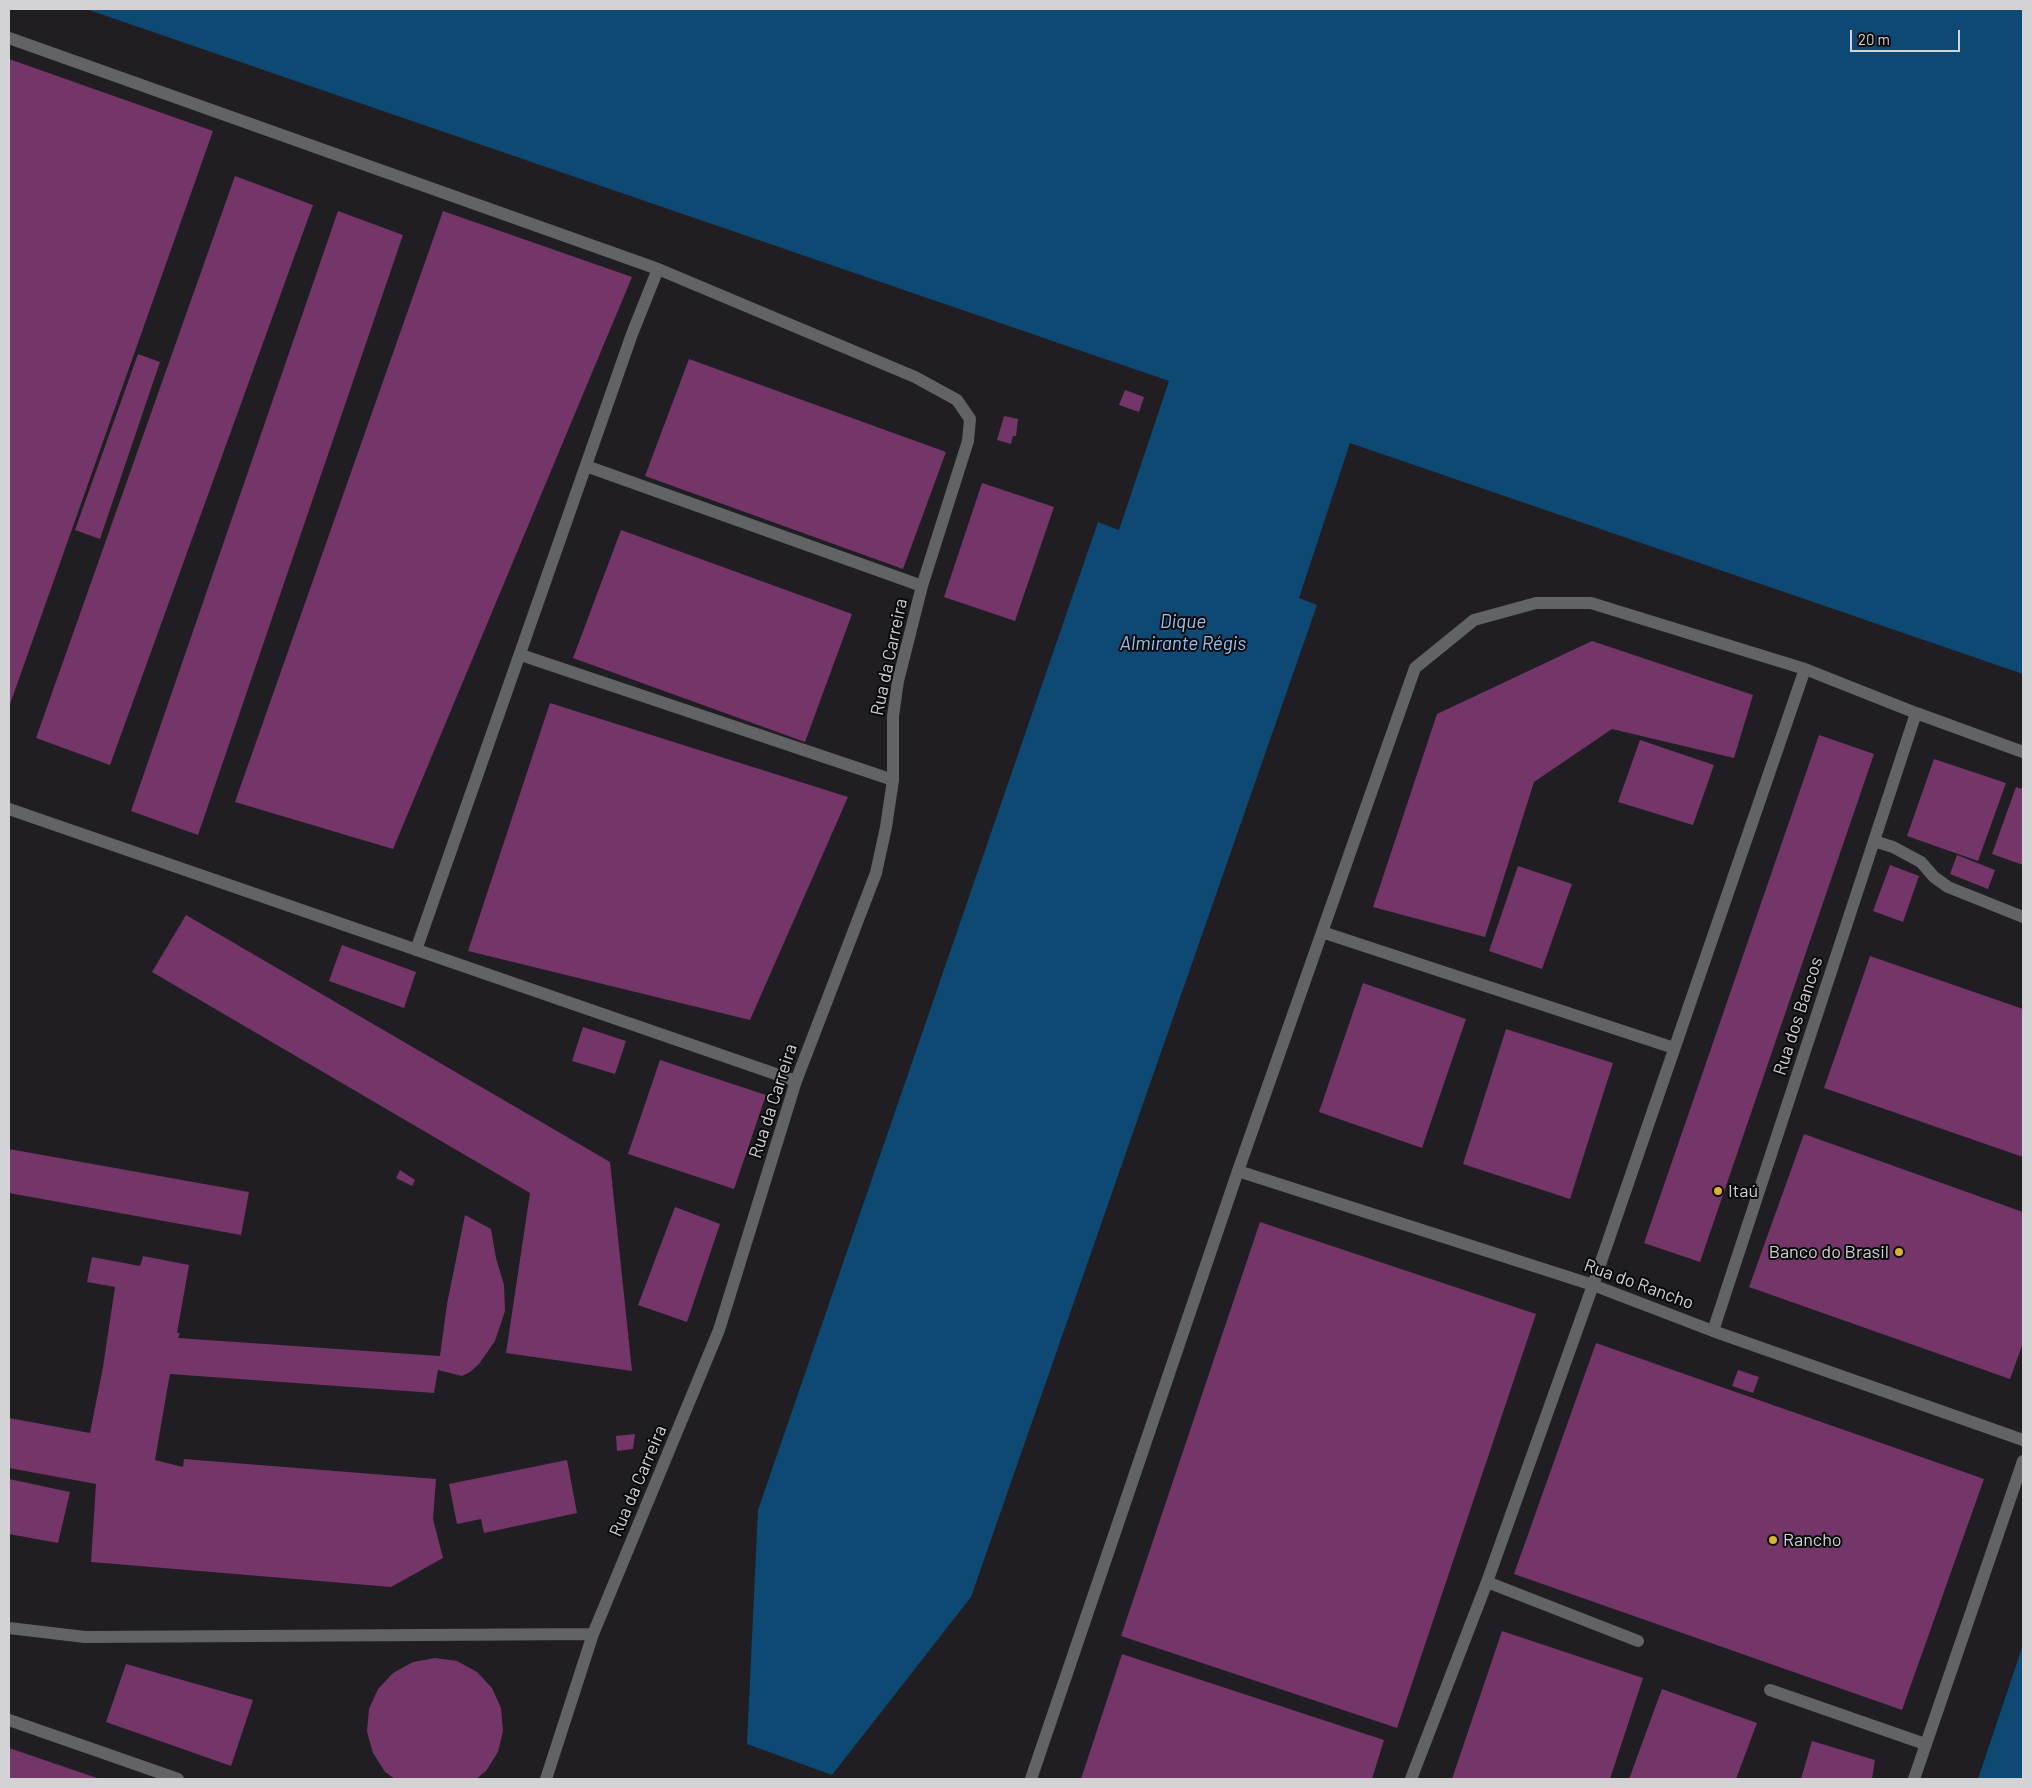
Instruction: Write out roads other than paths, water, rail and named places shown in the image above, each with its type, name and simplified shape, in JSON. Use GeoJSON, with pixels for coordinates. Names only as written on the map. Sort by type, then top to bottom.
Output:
{"type":"FeatureCollection","features":[{"type":"Feature","properties":{"kind":"lane"},"geometry":{"type":"LineString","coordinates":[[9,38],[658,269],[632,334],[416,950]]}},
{"type":"Feature","properties":{"kind":"lane","name":"Rua da Carreira"},"geometry":{"type":"LineString","coordinates":[[546,1779],[593,1634],[719,1330],[796,1081],[876,872],[886,827],[892,780],[892,716],[898,681],[922,586],[968,441],[970,419],[957,400],[915,377],[658,269]]}},
{"type":"Feature","properties":{"kind":"lane"},"geometry":{"type":"LineString","coordinates":[[586,466],[922,586]]}},
{"type":"Feature","properties":{"kind":"lane"},"geometry":{"type":"LineString","coordinates":[[1031,1779],[1238,1171],[1415,668],[1474,620],[1536,603],[1591,603],[1805,669],[1916,713],[2023,752]]}},
{"type":"Feature","properties":{"kind":"lane"},"geometry":{"type":"LineString","coordinates":[[521,655],[892,780]]}},
{"type":"Feature","properties":{"kind":"lane"},"geometry":{"type":"LineString","coordinates":[[1411,1779],[1487,1582],[1593,1285],[1805,669]]}},
{"type":"Feature","properties":{"kind":"lane","name":"Rua dos Bancos"},"geometry":{"type":"LineString","coordinates":[[1713,1331],[1916,713]]}},
{"type":"Feature","properties":{"kind":"lane"},"geometry":{"type":"LineString","coordinates":[[9,809],[796,1081]]}},
{"type":"Feature","properties":{"kind":"lane"},"geometry":{"type":"LineString","coordinates":[[1874,841],[1921,862],[1934,877],[1948,887],[2023,917]]}},
{"type":"Feature","properties":{"kind":"lane"},"geometry":{"type":"LineString","coordinates":[[1322,932],[1674,1048]]}},
{"type":"Feature","properties":{"kind":"lane","name":"Rua do Rancho"},"geometry":{"type":"LineString","coordinates":[[1238,1171],[1593,1285],[1713,1331],[2023,1440]]}},
{"type":"Feature","properties":{"kind":"lane"},"geometry":{"type":"LineString","coordinates":[[1914,1779],[2023,1460]]}},
{"type":"Feature","properties":{"kind":"lane"},"geometry":{"type":"LineString","coordinates":[[1487,1582],[1638,1641]]}},
{"type":"Feature","properties":{"kind":"lane"},"geometry":{"type":"LineString","coordinates":[[9,1628],[86,1637],[593,1634]]}},
{"type":"Feature","properties":{"kind":"lane"},"geometry":{"type":"LineString","coordinates":[[1770,1690],[1925,1744]]}},
{"type":"Feature","properties":{"kind":"lane"},"geometry":{"type":"LineString","coordinates":[[9,1720],[178,1779]]}},
{"type":"Feature","properties":{"kind":"water","name":"Dique Almirante Régis"},"geometry":{"type":"Polygon","coordinates":[[[86,9],[2023,9],[2023,674],[1350,443],[1299,598],[1317,605],[971,1597],[832,1775],[747,1744],[758,1510],[1098,522],[1119,530],[1169,381],[86,9]]]}},
{"type":"Feature","properties":{"kind":"water"},"geometry":{"type":"Polygon","coordinates":[[[2023,1645],[2023,1779],[1978,1779],[2023,1645]]]}},
{"type":"Feature","properties":{"kind":"place","name":"Itaú"},"geometry":{"type":"Point","coordinates":[1718,1191]}},
{"type":"Feature","properties":{"kind":"place","name":"Banco do Brasil"},"geometry":{"type":"Point","coordinates":[1899,1252]}},
{"type":"Feature","properties":{"kind":"place","name":"Rancho"},"geometry":{"type":"Point","coordinates":[1773,1540]}}]}
